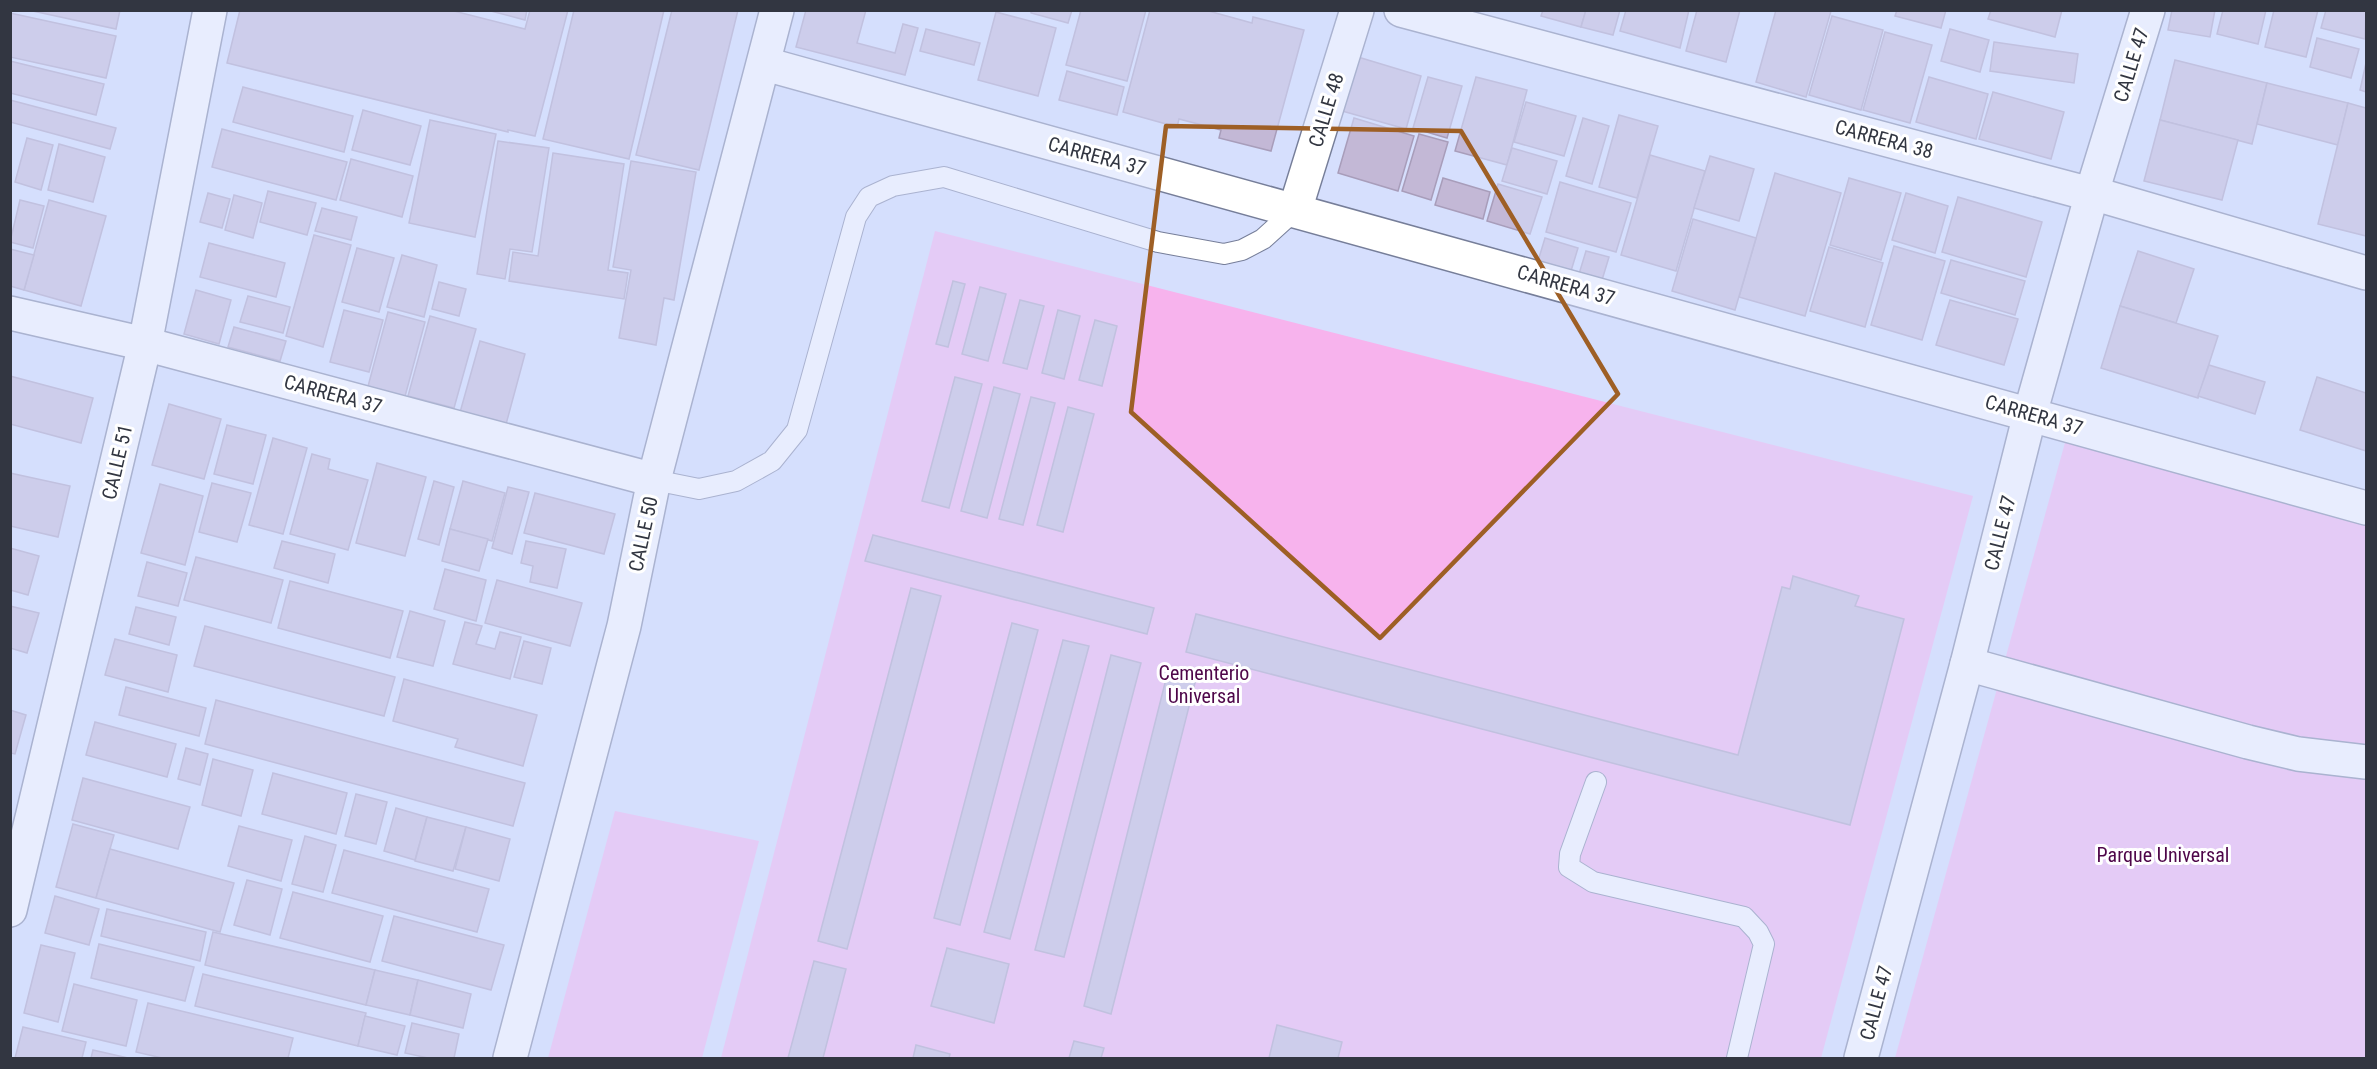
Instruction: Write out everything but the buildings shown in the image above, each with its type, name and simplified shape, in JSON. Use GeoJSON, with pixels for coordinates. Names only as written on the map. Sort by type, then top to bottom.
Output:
{"type":"FeatureCollection","features":[{"type":"Feature","properties":{"kind":"street","name":"CALLE 51"},"geometry":{"type":"LineString","coordinates":[[11,906],[146,344],[210,10]]}},
{"type":"Feature","properties":{"kind":"street","name":"CALLE 50"},"geometry":{"type":"LineString","coordinates":[[510,1059],[624,626],[654,480],[765,64],[777,10]]}},
{"type":"Feature","properties":{"kind":"street","name":"CALLE 48"},"geometry":{"type":"LineString","coordinates":[[1295,210],[1358,10]]}},
{"type":"Feature","properties":{"kind":"street","name":"CARRERA 38"},"geometry":{"type":"LineString","coordinates":[[1401,10],[2092,193],[2367,273]]}},
{"type":"Feature","properties":{"kind":"street","name":"CALLE 47"},"geometry":{"type":"LineString","coordinates":[[1861,1059],[1967,664],[2030,414],[2092,193],[2148,10]]}},
{"type":"Feature","properties":{"kind":"street","name":"CARRERA 37"},"geometry":{"type":"LineString","coordinates":[[765,64],[2367,508]]}},
{"type":"Feature","properties":{"kind":"street","name":"CARRERA 37"},"geometry":{"type":"LineString","coordinates":[[10,313],[146,344],[654,480]]}},
{"type":"Feature","properties":{"kind":"street"},"geometry":{"type":"LineString","coordinates":[[1967,664],[2248,742],[2298,754],[2367,762]]}},
{"type":"Feature","properties":{"kind":"lane"},"geometry":{"type":"LineString","coordinates":[[654,480],[699,489],[736,481],[772,461],[797,430],[856,217],[869,197],[893,186],[944,177],[1158,242],[1224,254],[1242,250],[1263,239],[1295,210]]}},
{"type":"Feature","properties":{"kind":"lane"},"geometry":{"type":"LineString","coordinates":[[1596,782],[1570,854],[1569,867],[1593,882],[1744,917],[1758,932],[1764,944],[1737,1059]]}},
{"type":"Feature","properties":{"kind":"highlighted area"},"geometry":{"type":"Polygon","coordinates":[[[1166,126],[1461,131],[1618,394],[1380,638],[1131,412],[1166,126]]]}},
{"type":"Feature","properties":{"kind":"green space","name":"Cementerio Universal"},"geometry":{"type":"Polygon","coordinates":[[[935,231],[1973,496],[1821,1058],[721,1058],[935,231]]]}},
{"type":"Feature","properties":{"kind":"green space","name":"Parque Universal"},"geometry":{"type":"Polygon","coordinates":[[[2066,439],[2366,524],[2366,1058],[1895,1058],[2066,439]]]}},
{"type":"Feature","properties":{"kind":"green space"},"geometry":{"type":"Polygon","coordinates":[[[615,811],[759,841],[702,1058],[548,1058],[615,811]]]}}]}
